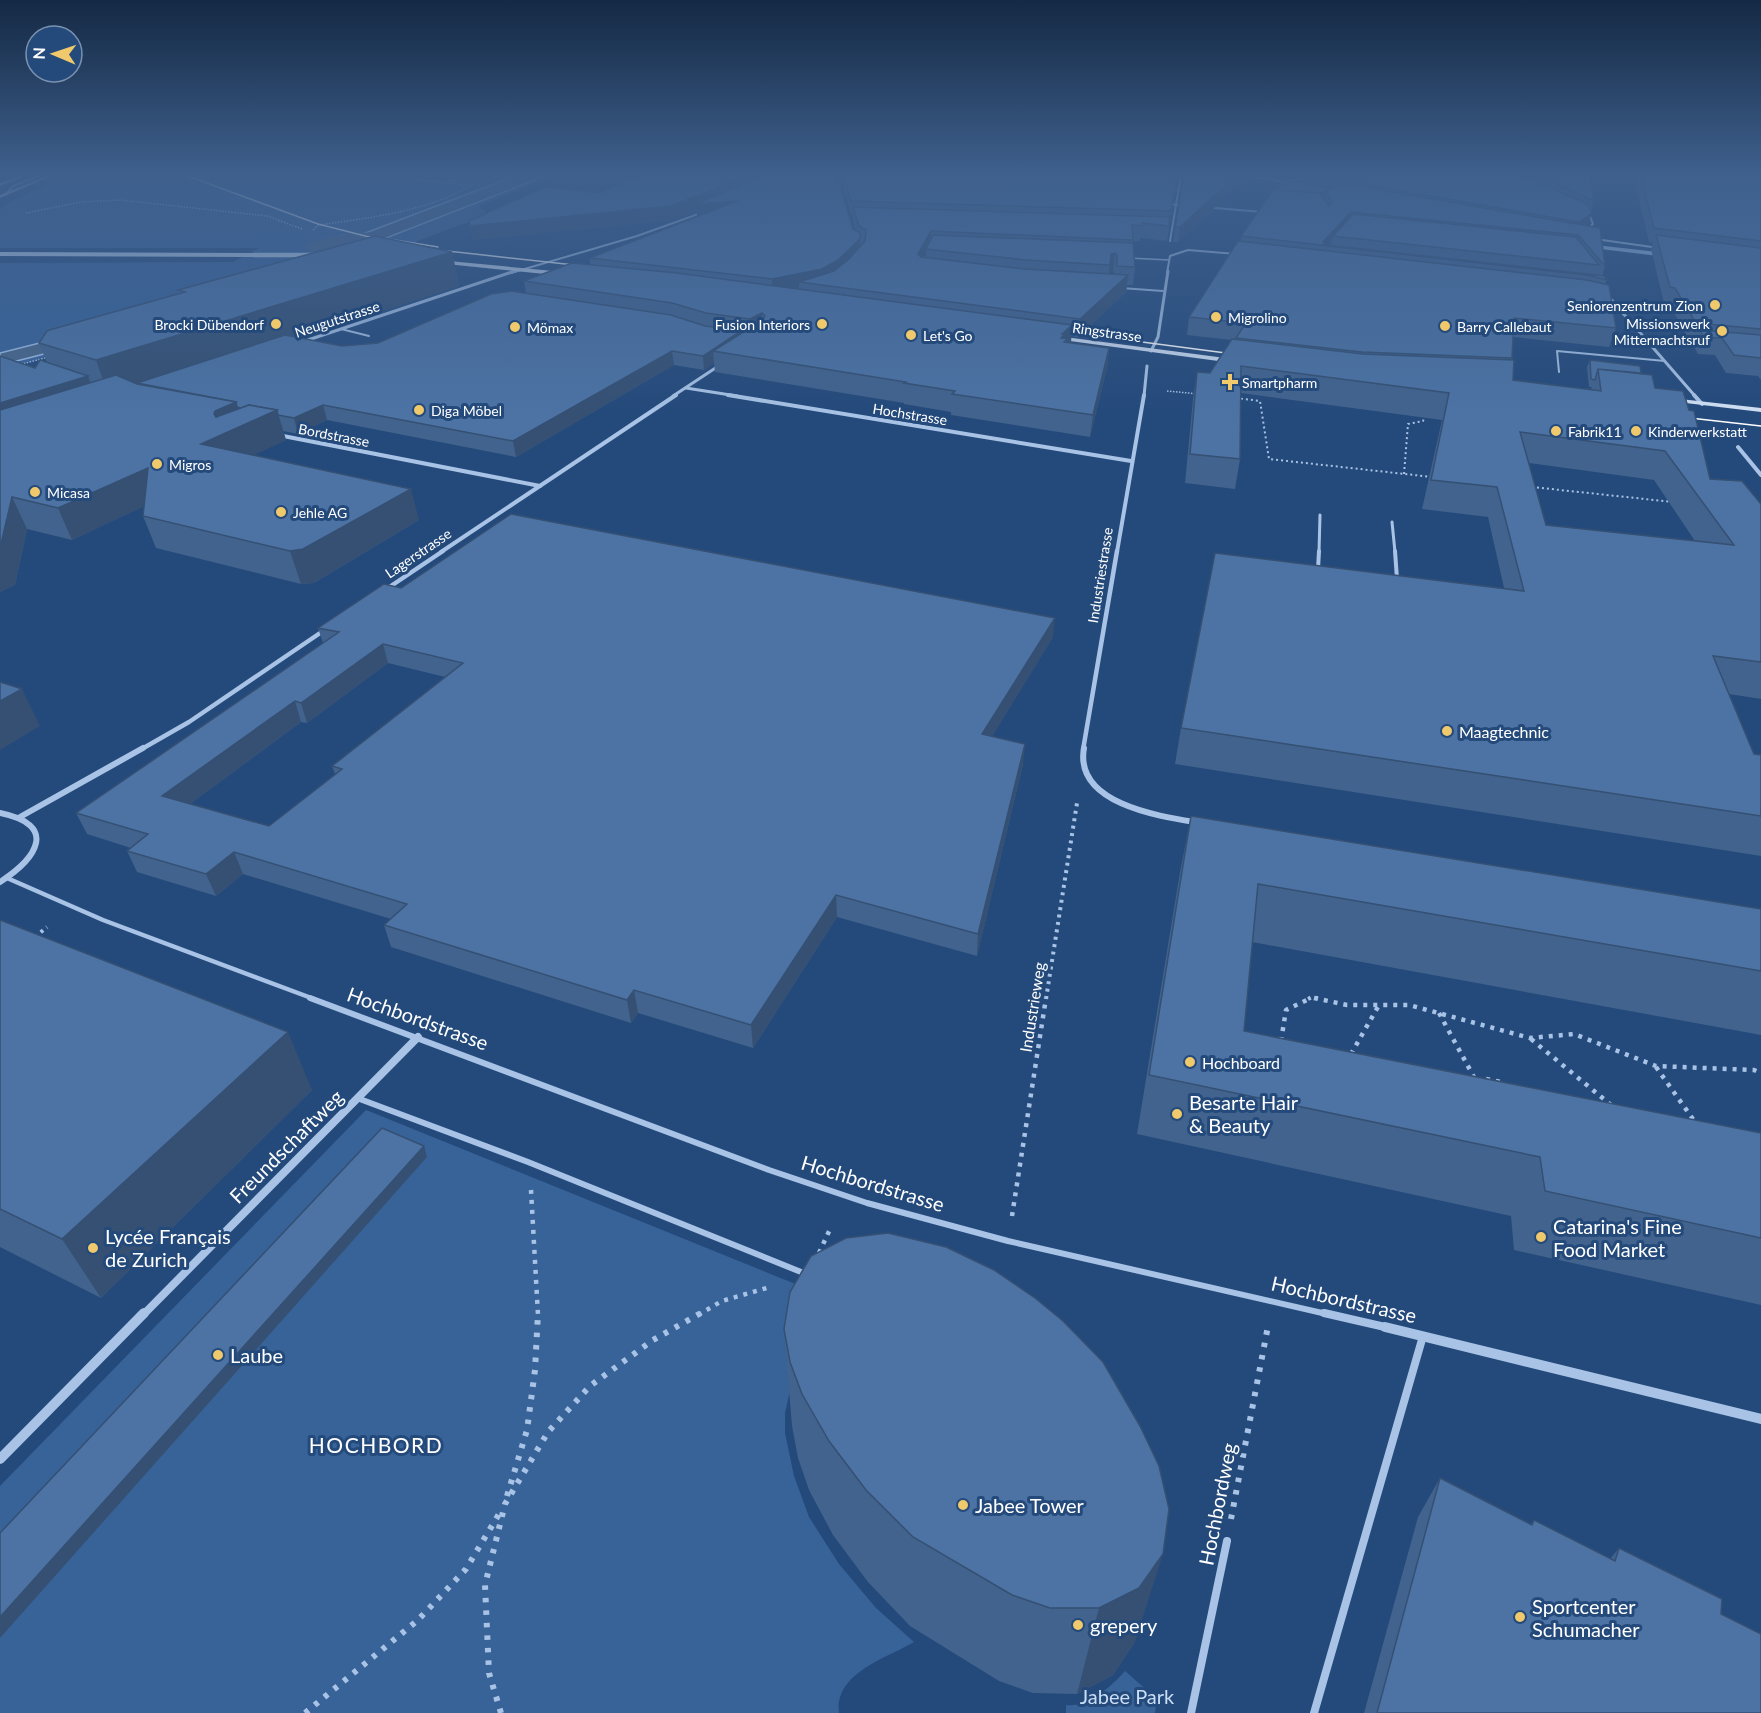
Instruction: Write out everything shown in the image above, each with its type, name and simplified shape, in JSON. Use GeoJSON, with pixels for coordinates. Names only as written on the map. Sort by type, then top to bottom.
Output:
{"type":"FeatureCollection","features":[{"type":"Feature","properties":{"kind":"main road"},"geometry":{"type":"LineString","coordinates":[[0,256],[324,256]]}},
{"type":"Feature","properties":{"kind":"main road"},"geometry":{"type":"LineString","coordinates":[[429,261],[575,275]]}},
{"type":"Feature","properties":{"kind":"main road","name":"Ringstrasse"},"geometry":{"type":"LineString","coordinates":[[1051,337],[1240,362]]}},
{"type":"Feature","properties":{"kind":"main road"},"geometry":{"type":"LineString","coordinates":[[1667,400],[1761,410]]}},
{"type":"Feature","properties":{"kind":"street","name":"Neugutstrasse"},"geometry":{"type":"LineString","coordinates":[[298,343],[572,255]]}},
{"type":"Feature","properties":{"kind":"street"},"geometry":{"type":"LineString","coordinates":[[1151,351],[1158,337],[1163,291],[1169,260],[1172,255]]}},
{"type":"Feature","properties":{"kind":"street"},"geometry":{"type":"LineString","coordinates":[[1606,294],[1702,404]]}},
{"type":"Feature","properties":{"kind":"street"},"geometry":{"type":"LineString","coordinates":[[1602,298],[1611,301]]}},
{"type":"Feature","properties":{"kind":"street","name":"Lagerstrasse"},"geometry":{"type":"LineString","coordinates":[[376,596],[724,362]]}},
{"type":"Feature","properties":{"kind":"street","name":"Industriestrasse"},"geometry":{"type":"LineString","coordinates":[[1094,785],[1087,777],[1082,757],[1147,366]]}},
{"type":"Feature","properties":{"kind":"street","name":"Hochstrasse"},"geometry":{"type":"LineString","coordinates":[[686,388],[1131,461]]}},
{"type":"Feature","properties":{"kind":"street","name":"Bordstrasse"},"geometry":{"type":"LineString","coordinates":[[269,433],[540,486]]}},
{"type":"Feature","properties":{"kind":"street"},"geometry":{"type":"LineString","coordinates":[[1738,447],[1761,475]]}},
{"type":"Feature","properties":{"kind":"street"},"geometry":{"type":"LineString","coordinates":[[20,817],[189,722],[327,629]]}},
{"type":"Feature","properties":{"kind":"street"},"geometry":{"type":"LineString","coordinates":[[1094,785],[1104,794],[1137,809],[1202,824]]}},
{"type":"Feature","properties":{"kind":"street"},"geometry":{"type":"LineString","coordinates":[[0,813],[20,817],[31,823],[37,832],[38,842],[23,866],[0,882]]}},
{"type":"Feature","properties":{"kind":"street","name":"Freundschaftweg"},"geometry":{"type":"LineString","coordinates":[[0,1459],[418,1037]]}},
{"type":"Feature","properties":{"kind":"street","name":"Hochbordstrasse"},"geometry":{"type":"LineString","coordinates":[[1385,1327],[1761,1419]]}},
{"type":"Feature","properties":{"kind":"lane"},"geometry":{"type":"LineString","coordinates":[[1124,258],[1169,260]]}},
{"type":"Feature","properties":{"kind":"lane"},"geometry":{"type":"LineString","coordinates":[[1111,287],[1163,291]]}},
{"type":"Feature","properties":{"kind":"lane"},"geometry":{"type":"LineString","coordinates":[[341,329],[369,336]]}},
{"type":"Feature","properties":{"kind":"lane"},"geometry":{"type":"LineString","coordinates":[[307,340],[318,343]]}},
{"type":"Feature","properties":{"kind":"lane"},"geometry":{"type":"LineString","coordinates":[[1647,340],[1707,345]]}},
{"type":"Feature","properties":{"kind":"lane"},"geometry":{"type":"LineString","coordinates":[[1559,372],[1557,351],[1665,361]]}},
{"type":"Feature","properties":{"kind":"lane"},"geometry":{"type":"LineString","coordinates":[[1318,570],[1320,515]]}},
{"type":"Feature","properties":{"kind":"lane"},"geometry":{"type":"LineString","coordinates":[[1392,522],[1397,579]]}},
{"type":"Feature","properties":{"kind":"lane","name":"Hochbordstrasse"},"geometry":{"type":"LineString","coordinates":[[7,878],[72,909],[769,1170],[867,1203],[1008,1241],[1385,1327]]}},
{"type":"Feature","properties":{"kind":"lane"},"geometry":{"type":"LineString","coordinates":[[357,1098],[528,1162],[809,1275]]}},
{"type":"Feature","properties":{"kind":"lane"},"geometry":{"type":"LineString","coordinates":[[1314,1713],[1423,1336]]}},
{"type":"Feature","properties":{"kind":"lane","name":"Hochbordweg"},"geometry":{"type":"LineString","coordinates":[[1191,1713],[1227,1541]]}},
{"type":"Feature","properties":{"kind":"path"},"geometry":{"type":"LineString","coordinates":[[9,367],[54,356]]}},
{"type":"Feature","properties":{"kind":"path"},"geometry":{"type":"LineString","coordinates":[[23,366],[39,362],[36,361]]}},
{"type":"Feature","properties":{"kind":"path"},"geometry":{"type":"LineString","coordinates":[[1145,389],[1203,395]]}},
{"type":"Feature","properties":{"kind":"path"},"geometry":{"type":"LineString","coordinates":[[1226,397],[1260,401],[1269,459],[1437,477]]}},
{"type":"Feature","properties":{"kind":"path"},"geometry":{"type":"LineString","coordinates":[[1404,474],[1408,424],[1423,421],[1425,412]]}},
{"type":"Feature","properties":{"kind":"path"},"geometry":{"type":"LineString","coordinates":[[1527,487],[1679,502]]}},
{"type":"Feature","properties":{"kind":"path","name":"Industrieweg"},"geometry":{"type":"LineString","coordinates":[[1008,1241],[1078,797],[1094,785]]}},
{"type":"Feature","properties":{"kind":"path"},"geometry":{"type":"LineString","coordinates":[[28,942],[47,927]]}},
{"type":"Feature","properties":{"kind":"path"},"geometry":{"type":"LineString","coordinates":[[1280,1046],[1286,1010],[1312,997],[1347,1005],[1408,1005],[1530,1038],[1574,1034],[1656,1066],[1754,1070],[1761,1073]]}},
{"type":"Feature","properties":{"kind":"path"},"geometry":{"type":"LineString","coordinates":[[1351,1054],[1379,1005]]}},
{"type":"Feature","properties":{"kind":"path"},"geometry":{"type":"LineString","coordinates":[[1439,1013],[1476,1080]]}},
{"type":"Feature","properties":{"kind":"path"},"geometry":{"type":"LineString","coordinates":[[1530,1038],[1612,1106]]}},
{"type":"Feature","properties":{"kind":"path"},"geometry":{"type":"LineString","coordinates":[[1341,1055],[1351,1054],[1360,1059]]}},
{"type":"Feature","properties":{"kind":"path"},"geometry":{"type":"LineString","coordinates":[[1656,1066],[1695,1123]]}},
{"type":"Feature","properties":{"kind":"path"},"geometry":{"type":"LineString","coordinates":[[1464,1080],[1495,1079],[1504,1084]]}},
{"type":"Feature","properties":{"kind":"path"},"geometry":{"type":"LineString","coordinates":[[1684,1123],[1695,1123],[1705,1128]]}},
{"type":"Feature","properties":{"kind":"path"},"geometry":{"type":"LineString","coordinates":[[501,1713],[489,1673],[485,1585],[504,1504],[527,1432],[535,1372],[539,1295],[528,1162]]}},
{"type":"Feature","properties":{"kind":"path"},"geometry":{"type":"LineString","coordinates":[[305,1713],[418,1620],[466,1569],[548,1432],[590,1386],[653,1340],[722,1301],[809,1275],[831,1227]]}},
{"type":"Feature","properties":{"kind":"path","name":"Hochbordweg"},"geometry":{"type":"LineString","coordinates":[[1227,1541],[1273,1302]]}},
{"type":"Feature","properties":{"kind":"green space"},"geometry":{"type":"Polygon","coordinates":[[[246,255],[381,255],[141,331],[0,369],[0,263],[233,262],[246,255]]]}},
{"type":"Feature","properties":{"kind":"green space"},"geometry":{"type":"Polygon","coordinates":[[[366,1110],[852,1307],[791,1386],[785,1413],[785,1433],[794,1476],[809,1517],[839,1564],[876,1608],[914,1642],[877,1661],[853,1677],[845,1687],[840,1699],[839,1713],[0,1713],[0,1486],[366,1110]]]}},
{"type":"Feature","properties":{"kind":"green space","name":"Jabee Park"},"geometry":{"type":"Polygon","coordinates":[[[1125,1671],[1157,1699],[1155,1713],[1066,1713],[1066,1705],[1090,1700],[1125,1671]]]}},
{"type":"Feature","properties":{"kind":"shaded area"},"geometry":{"type":"Polygon","coordinates":[[[308,255],[342,255],[209,304],[70,347],[0,365],[0,353],[83,332],[308,255]]]}},
{"type":"Feature","properties":{"kind":"building"},"geometry":{"type":"Polygon","coordinates":[[[306,255],[442,255],[96,360],[39,343],[47,331],[185,292],[178,290],[306,255]]]}},
{"type":"Feature","properties":{"kind":"building"},"geometry":{"type":"Polygon","coordinates":[[[598,255],[843,255],[822,269],[772,279],[590,258],[598,255]]]}},
{"type":"Feature","properties":{"kind":"building"},"geometry":{"type":"Polygon","coordinates":[[[853,255],[919,255],[1025,269],[1128,275],[1080,319],[799,282],[834,271],[853,255]]]}},
{"type":"Feature","properties":{"kind":"building"},"geometry":{"type":"Polygon","coordinates":[[[980,255],[1111,255],[1110,265],[980,255]]]}},
{"type":"Feature","properties":{"kind":"building"},"geometry":{"type":"Polygon","coordinates":[[[1117,255],[1134,255],[1135,267],[1117,266],[1117,255]]]}},
{"type":"Feature","properties":{"kind":"building"},"geometry":{"type":"Polygon","coordinates":[[[1229,255],[1363,255],[1587,280],[1609,285],[1616,328],[1514,318],[1512,358],[1362,352],[1236,338],[1246,323],[1189,317],[1229,255]]]}},
{"type":"Feature","properties":{"kind":"building"},"geometry":{"type":"Polygon","coordinates":[[[1409,255],[1604,276],[1607,280],[1587,275],[1409,255]]]}},
{"type":"Feature","properties":{"kind":"building"},"geometry":{"type":"Polygon","coordinates":[[[1507,255],[1591,255],[1599,265],[1507,255]]]}},
{"type":"Feature","properties":{"kind":"building"},"geometry":{"type":"Polygon","coordinates":[[[1595,255],[1604,255],[1605,266],[1595,255]]]}},
{"type":"Feature","properties":{"kind":"building"},"geometry":{"type":"Polygon","coordinates":[[[1661,255],[1761,255],[1761,329],[1696,323],[1675,288],[1670,287],[1661,255]]]}},
{"type":"Feature","properties":{"kind":"building"},"geometry":{"type":"Polygon","coordinates":[[[572,263],[677,273],[1072,325],[1062,334],[1065,334],[1061,338],[1068,339],[1064,342],[1109,348],[1093,415],[952,394],[955,391],[713,351],[763,320],[765,316],[762,313],[750,319],[706,313],[672,303],[524,281],[572,263]]]}},
{"type":"Feature","properties":{"kind":"building"},"geometry":{"type":"Polygon","coordinates":[[[511,291],[671,315],[705,326],[742,330],[703,356],[672,351],[513,441],[323,405],[294,418],[278,415],[277,410],[249,405],[241,408],[237,407],[236,402],[137,383],[285,335],[342,346],[378,343],[491,294],[511,291]]]}},
{"type":"Feature","properties":{"kind":"building"},"geometry":{"type":"Polygon","coordinates":[[[1700,330],[1761,335],[1761,358],[1734,355],[1722,338],[1704,337],[1700,330]]]}},
{"type":"Feature","properties":{"kind":"building"},"geometry":{"type":"Polygon","coordinates":[[[1232,339],[1363,354],[1514,360],[1513,380],[1601,391],[1598,369],[1652,375],[1655,388],[1683,391],[1689,410],[1694,411],[1710,479],[1742,481],[1761,504],[1761,662],[1713,656],[1754,754],[1761,755],[1761,816],[1181,728],[1215,553],[1524,591],[1497,487],[1431,480],[1449,393],[1241,366],[1240,459],[1190,454],[1197,372],[1210,373],[1232,339]],[[1520,432],[1546,525],[1734,545],[1665,451],[1520,432]]]}},
{"type":"Feature","properties":{"kind":"building"},"geometry":{"type":"Polygon","coordinates":[[[0,356],[35,368],[40,360],[88,376],[0,403],[0,356]]]}},
{"type":"Feature","properties":{"kind":"building"},"geometry":{"type":"Polygon","coordinates":[[[1590,360],[1640,366],[1641,373],[1598,369],[1595,380],[1591,379],[1590,360]]]}},
{"type":"Feature","properties":{"kind":"building"},"geometry":{"type":"Polygon","coordinates":[[[116,375],[137,384],[236,402],[215,411],[216,417],[249,405],[277,410],[201,444],[411,489],[303,549],[290,551],[143,516],[148,468],[58,508],[12,497],[0,548],[0,410],[116,375]]]}},
{"type":"Feature","properties":{"kind":"building"},"geometry":{"type":"Polygon","coordinates":[[[511,514],[1055,618],[982,734],[1025,744],[978,934],[836,895],[751,1025],[634,990],[627,1000],[384,925],[407,904],[234,852],[206,874],[127,851],[148,834],[76,813],[339,632],[318,628],[384,584],[401,588],[511,514]],[[383,644],[301,703],[295,701],[162,796],[269,826],[342,769],[332,766],[463,663],[383,644]]]}},
{"type":"Feature","properties":{"kind":"building"},"geometry":{"type":"Polygon","coordinates":[[[0,682],[22,689],[0,701],[0,682]]]}},
{"type":"Feature","properties":{"kind":"building"},"geometry":{"type":"Polygon","coordinates":[[[1191,816],[1761,909],[1761,971],[1258,884],[1244,1031],[1761,1133],[1761,1238],[1545,1191],[1540,1157],[1149,1075],[1191,816]]]}},
{"type":"Feature","properties":{"kind":"building","name":"Lycée Français de Zurich"},"geometry":{"type":"Polygon","coordinates":[[[0,920],[288,1032],[62,1239],[0,1209],[0,920]]]}},
{"type":"Feature","properties":{"kind":"building","name":"Laube"},"geometry":{"type":"Polygon","coordinates":[[[382,1128],[424,1146],[0,1617],[0,1533],[382,1128]]]}},
{"type":"Feature","properties":{"kind":"building"},"geometry":{"type":"Polygon","coordinates":[[[888,1233],[946,1247],[994,1270],[1035,1298],[1063,1321],[1103,1362],[1140,1426],[1159,1466],[1169,1509],[1163,1554],[1139,1588],[1099,1608],[1050,1608],[1012,1595],[913,1537],[866,1490],[829,1441],[802,1394],[790,1362],[784,1329],[790,1292],[811,1256],[846,1238],[888,1233]]]}},
{"type":"Feature","properties":{"kind":"building","name":"Sportcenter Schumacher"},"geometry":{"type":"Polygon","coordinates":[[[1440,1478],[1532,1525],[1534,1520],[1615,1561],[1619,1548],[1722,1599],[1721,1614],[1761,1634],[1761,1713],[1377,1713],[1440,1478]]]}},
{"type":"Feature","properties":{"kind":"tram line"},"geometry":{"type":"LineString","coordinates":[[483,255],[584,266]]}},
{"type":"Feature","properties":{"kind":"tram line"},"geometry":{"type":"LineString","coordinates":[[1066,332],[1241,355]]}},
{"type":"Feature","properties":{"kind":"tram line"},"geometry":{"type":"LineString","coordinates":[[1681,417],[1761,426]]}},
{"type":"Feature","properties":{"kind":"place","name":"Seniorenzentrum Zion"},"geometry":{"type":"Point","coordinates":[1715,305]}},
{"type":"Feature","properties":{"kind":"place","name":"Migrolino"},"geometry":{"type":"Point","coordinates":[1216,317]}},
{"type":"Feature","properties":{"kind":"place","name":"Brocki Dübendorf"},"geometry":{"type":"Point","coordinates":[276,324]}},
{"type":"Feature","properties":{"kind":"place","name":"Fusion Interiors"},"geometry":{"type":"Point","coordinates":[822,324]}},
{"type":"Feature","properties":{"kind":"place","name":"Barry Callebaut"},"geometry":{"type":"Point","coordinates":[1445,326]}},
{"type":"Feature","properties":{"kind":"place","name":"Mömax"},"geometry":{"type":"Point","coordinates":[515,327]}},
{"type":"Feature","properties":{"kind":"place","name":"Missionswerk Mitternachtsruf"},"geometry":{"type":"Point","coordinates":[1722,331]}},
{"type":"Feature","properties":{"kind":"place","name":"Let's Go"},"geometry":{"type":"Point","coordinates":[911,335]}},
{"type":"Feature","properties":{"kind":"place","name":"Smartpharm"},"geometry":{"type":"Point","coordinates":[1230,382]}},
{"type":"Feature","properties":{"kind":"place","name":"Diga Möbel"},"geometry":{"type":"Point","coordinates":[419,410]}},
{"type":"Feature","properties":{"kind":"place","name":"Fabrik11"},"geometry":{"type":"Point","coordinates":[1556,431]}},
{"type":"Feature","properties":{"kind":"place","name":"Kinderwerkstatt"},"geometry":{"type":"Point","coordinates":[1636,431]}},
{"type":"Feature","properties":{"kind":"place","name":"Migros"},"geometry":{"type":"Point","coordinates":[157,464]}},
{"type":"Feature","properties":{"kind":"place","name":"Micasa"},"geometry":{"type":"Point","coordinates":[35,492]}},
{"type":"Feature","properties":{"kind":"place","name":"Jehle AG"},"geometry":{"type":"Point","coordinates":[281,512]}},
{"type":"Feature","properties":{"kind":"place","name":"Maagtechnic"},"geometry":{"type":"Point","coordinates":[1447,731]}},
{"type":"Feature","properties":{"kind":"place","name":"Hochboard"},"geometry":{"type":"Point","coordinates":[1190,1062]}},
{"type":"Feature","properties":{"kind":"place","name":"Besarte Hair & Beauty"},"geometry":{"type":"Point","coordinates":[1177,1114]}},
{"type":"Feature","properties":{"kind":"place","name":"Catarina's Fine Food Market"},"geometry":{"type":"Point","coordinates":[1541,1237]}},
{"type":"Feature","properties":{"kind":"place","name":"Lycée Français de Zurich"},"geometry":{"type":"Point","coordinates":[93,1248]}},
{"type":"Feature","properties":{"kind":"place","name":"Laube"},"geometry":{"type":"Point","coordinates":[218,1355]}},
{"type":"Feature","properties":{"kind":"place","name":"Jabee Tower"},"geometry":{"type":"Point","coordinates":[963,1505]}},
{"type":"Feature","properties":{"kind":"place","name":"Sportcenter Schumacher"},"geometry":{"type":"Point","coordinates":[1520,1617]}},
{"type":"Feature","properties":{"kind":"place","name":"grepery"},"geometry":{"type":"Point","coordinates":[1078,1625]}},
{"type":"Feature","properties":{"kind":"district","name":"HOCHBORD"},"geometry":{"type":"Point","coordinates":[376,1444]}}]}
